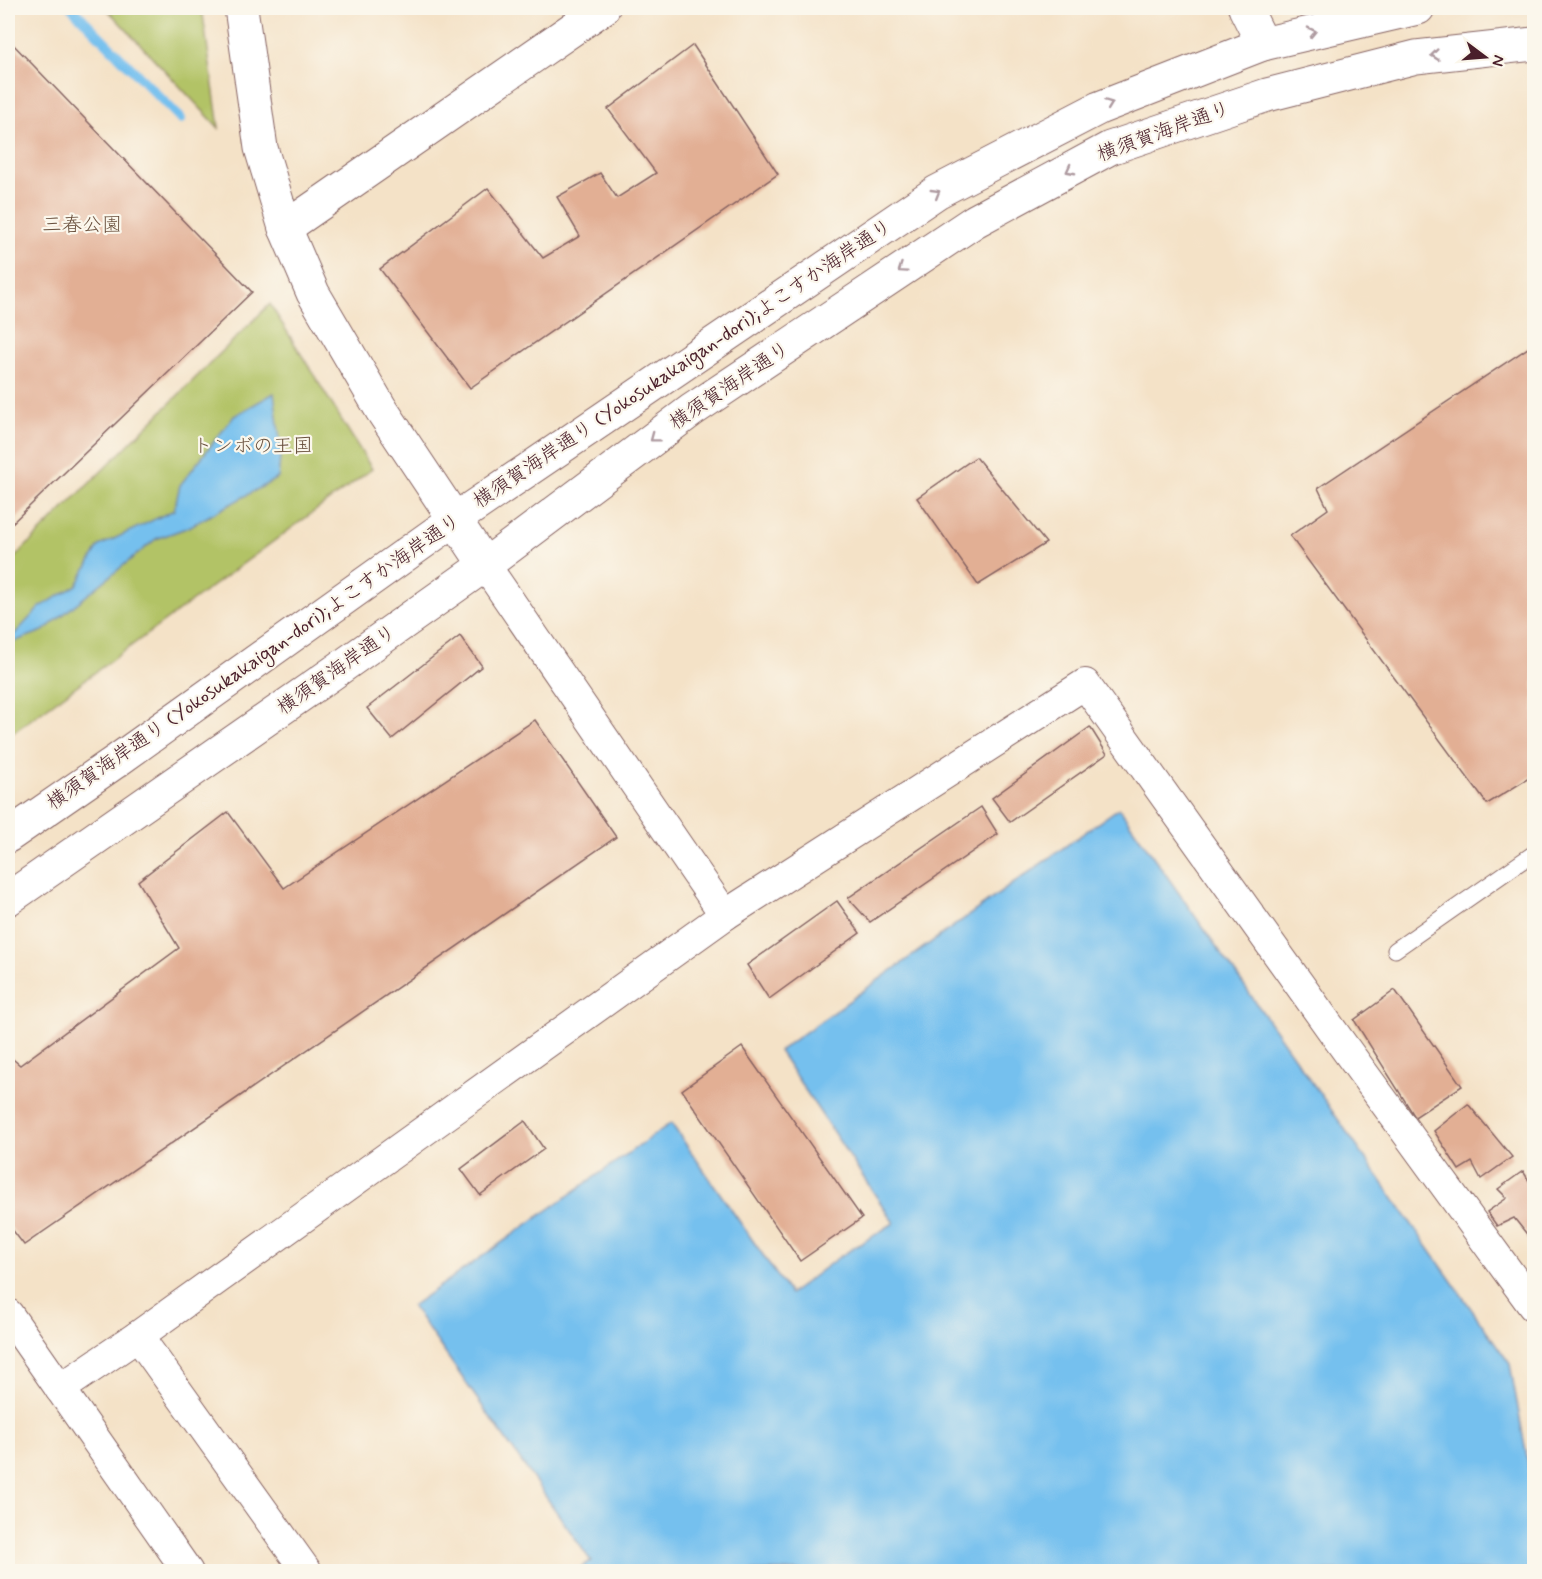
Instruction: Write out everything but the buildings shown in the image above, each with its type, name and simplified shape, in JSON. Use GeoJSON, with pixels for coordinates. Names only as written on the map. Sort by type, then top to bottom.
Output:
{"type":"FeatureCollection","features":[{"type":"Feature","properties":{"kind":"street"},"geometry":{"type":"LineString","coordinates":[[241,8],[261,148],[285,228],[312,293],[381,409],[454,520],[725,915]]}},
{"type":"Feature","properties":{"kind":"street"},"geometry":{"type":"LineString","coordinates":[[285,228],[603,8]]}},
{"type":"Feature","properties":{"kind":"street"},"geometry":{"type":"LineString","coordinates":[[1245,8],[1263,44]]}},
{"type":"Feature","properties":{"kind":"street","name":"横須賀海岸通り (Yokosukakaigan-dori);よこすか海岸通り"},"geometry":{"type":"LineString","coordinates":[[8,836],[454,520],[937,192],[1099,108],[1263,44],[1418,8]]}},
{"type":"Feature","properties":{"kind":"street","name":"横須賀海岸通り"},"geometry":{"type":"LineString","coordinates":[[8,899],[485,566],[692,410],[975,221],[1110,148],[1267,95],[1416,57],[1534,44]]}},
{"type":"Feature","properties":{"kind":"street"},"geometry":{"type":"LineString","coordinates":[[60,1389],[138,1336],[725,915],[1085,684],[1533,1306]]}},
{"type":"Feature","properties":{"kind":"street"},"geometry":{"type":"LineString","coordinates":[[8,1314],[188,1572]]}},
{"type":"Feature","properties":{"kind":"street"},"geometry":{"type":"LineString","coordinates":[[138,1336],[307,1572]]}},
{"type":"Feature","properties":{"kind":"lane"},"geometry":{"type":"LineString","coordinates":[[1395,950],[1534,853]]}},
{"type":"Feature","properties":{"kind":"green space"},"geometry":{"type":"Polygon","coordinates":[[[106,8],[202,8],[219,128],[106,8]]]}},
{"type":"Feature","properties":{"kind":"green space","name":"トンボの王国"},"geometry":{"type":"Polygon","coordinates":[[[270,304],[372,469],[11,734],[8,730],[8,564],[270,304]]]}},
{"type":"Feature","properties":{"kind":"water"},"geometry":{"type":"Polygon","coordinates":[[[274,393],[281,448],[278,478],[189,527],[156,539],[43,631],[8,644],[8,641],[40,607],[77,585],[99,546],[174,510],[180,485],[234,416],[274,393]]]}},
{"type":"Feature","properties":{"kind":"water"},"geometry":{"type":"Polygon","coordinates":[[[1119,808],[1510,1364],[1534,1496],[1534,1571],[575,1571],[591,1561],[412,1306],[671,1123],[790,1294],[839,1257],[894,1223],[779,1051],[1119,808]]]}},
{"type":"Feature","properties":{"kind":"waterway"},"geometry":{"type":"LineString","coordinates":[[72,8],[181,119]]}},
{"type":"Feature","properties":{"kind":"park label","name":"三春公園"},"geometry":{"type":"Point","coordinates":[82,225]}}]}
